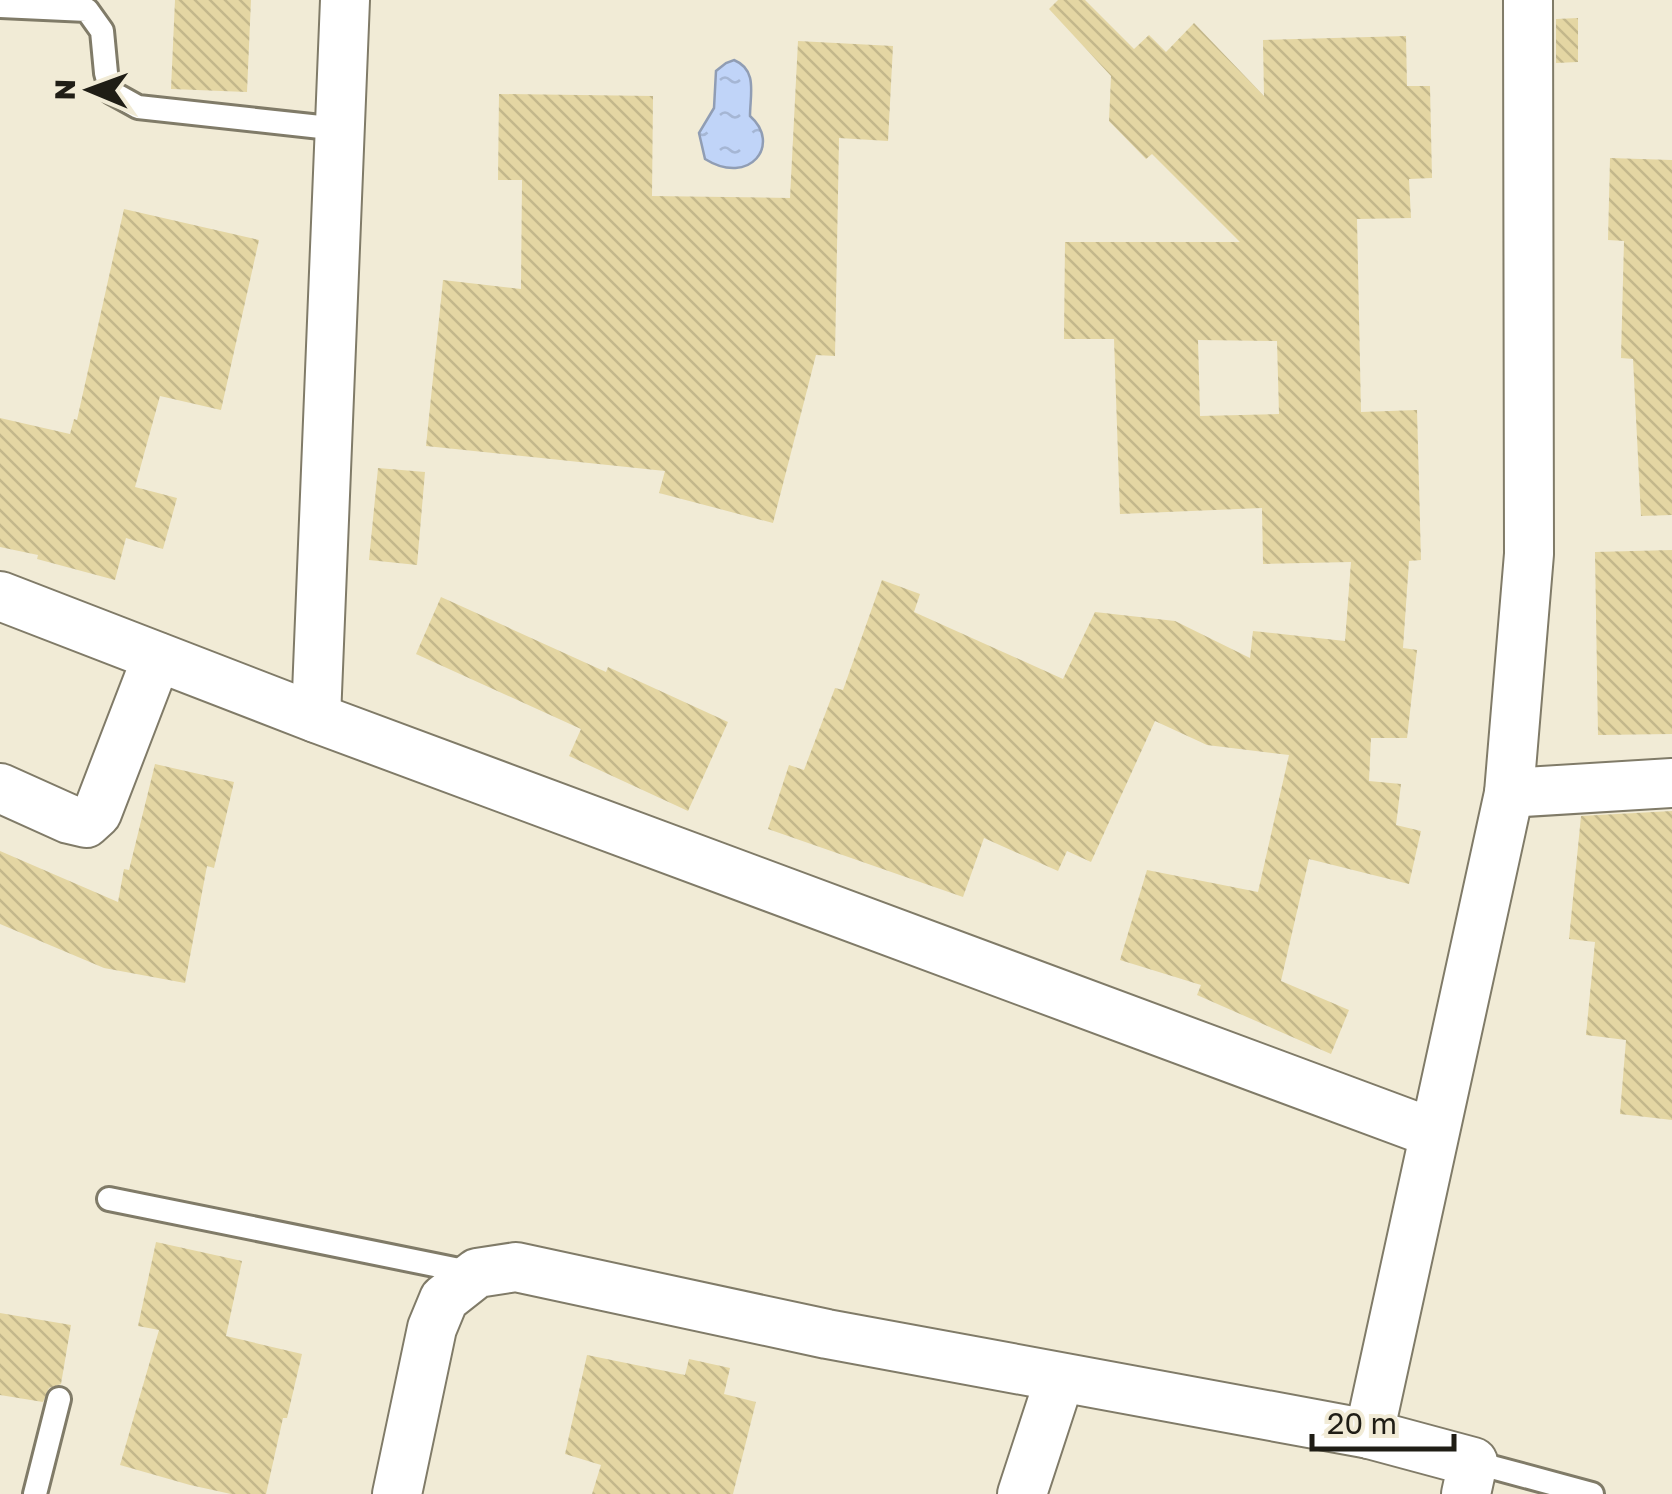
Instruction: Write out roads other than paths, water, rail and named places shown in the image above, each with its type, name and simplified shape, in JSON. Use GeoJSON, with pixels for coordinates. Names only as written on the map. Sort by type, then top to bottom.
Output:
{"type":"FeatureCollection","features":[{"type":"Feature","properties":{"kind":"street"},"geometry":{"type":"LineString","coordinates":[[316,718],[345,0]]}},
{"type":"Feature","properties":{"kind":"street"},"geometry":{"type":"LineString","coordinates":[[1370,1434],[1509,793],[1529,554],[1528,0]]}},
{"type":"Feature","properties":{"kind":"street"},"geometry":{"type":"LineString","coordinates":[[0,596],[316,718],[1434,1133]]}},
{"type":"Feature","properties":{"kind":"street"},"geometry":{"type":"LineString","coordinates":[[0,788],[86,823],[97,813],[157,657]]}},
{"type":"Feature","properties":{"kind":"street"},"geometry":{"type":"LineString","coordinates":[[1509,793],[1672,783]]}},
{"type":"Feature","properties":{"kind":"street"},"geometry":{"type":"LineString","coordinates":[[398,1494],[432,1328],[444,1299],[477,1274],[516,1267],[826,1334],[1370,1434],[1470,1478]]}},
{"type":"Feature","properties":{"kind":"street"},"geometry":{"type":"LineString","coordinates":[[1022,1494],[1060,1378]]}},
{"type":"Feature","properties":{"kind":"lane"},"geometry":{"type":"LineString","coordinates":[[0,6],[87,10],[102,31],[111,92],[138,107],[339,128]]}},
{"type":"Feature","properties":{"kind":"lane"},"geometry":{"type":"LineString","coordinates":[[110,1199],[477,1274]]}},
{"type":"Feature","properties":{"kind":"lane"},"geometry":{"type":"LineString","coordinates":[[35,1494],[59,1399]]}},
{"type":"Feature","properties":{"kind":"lane"},"geometry":{"type":"LineString","coordinates":[[1470,1478],[1592,1494]]}},
{"type":"Feature","properties":{"kind":"water"},"geometry":{"type":"Polygon","coordinates":[[[734,60],[750,76],[750,116],[763,138],[756,158],[736,168],[705,159],[699,133],[714,108],[716,71],[734,60]]]}}]}
